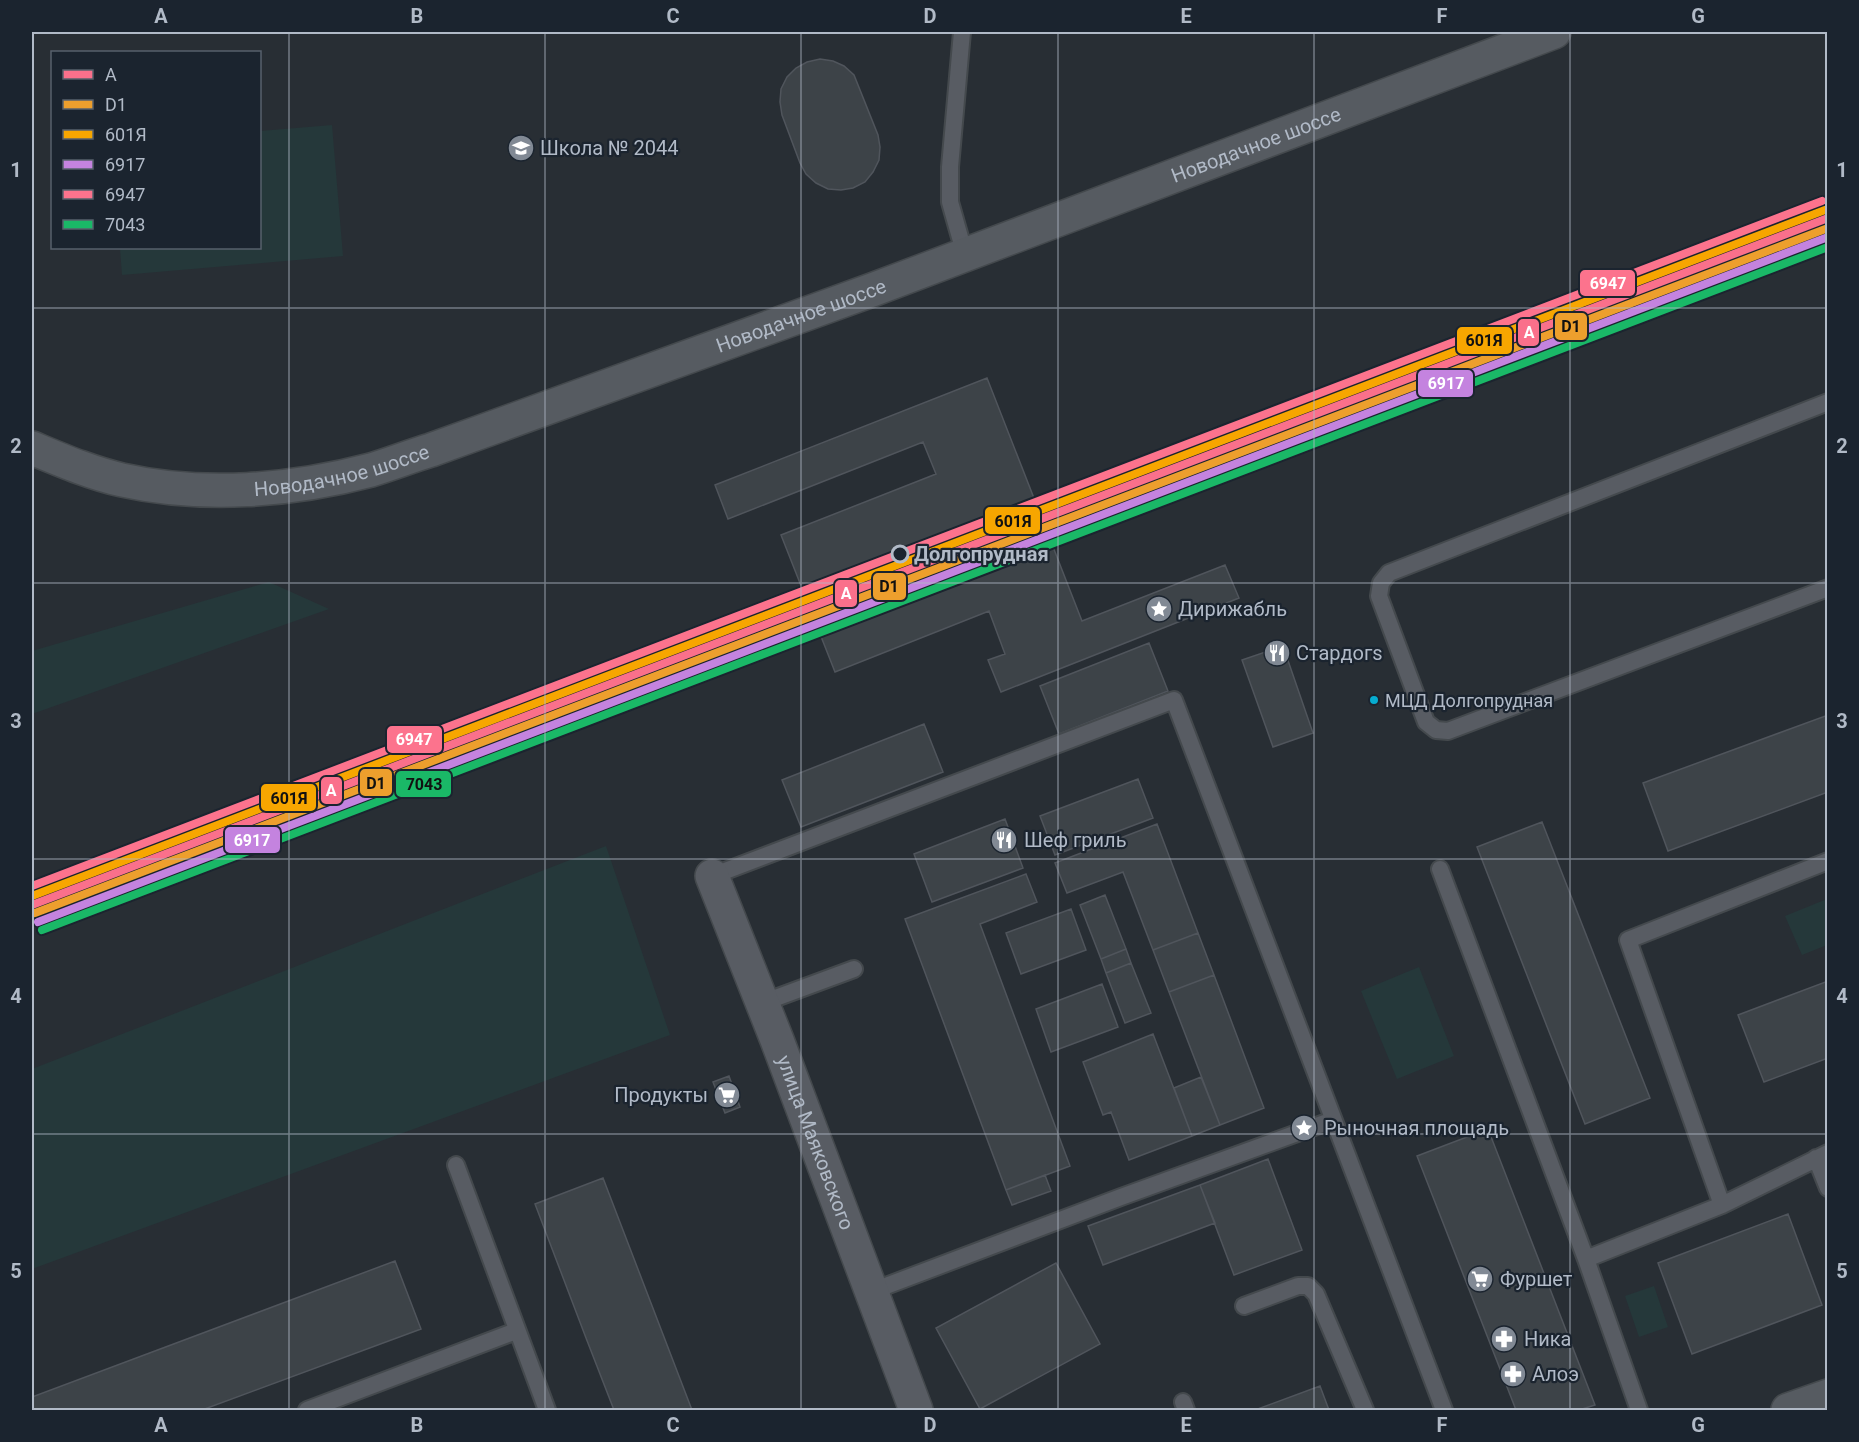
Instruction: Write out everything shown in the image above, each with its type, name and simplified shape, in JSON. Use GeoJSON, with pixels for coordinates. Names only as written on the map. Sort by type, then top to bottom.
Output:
{"type":"FeatureCollection","features":[{"type":"Feature","properties":{"kind":"street","name":"Новодачное шоссе"},"geometry":{"type":"LineString","coordinates":[[32,448],[74,465],[122,480],[184,488],[241,490],[304,483],[371,470],[965,255],[1554,32]]}},
{"type":"Feature","properties":{"kind":"street","name":"улица Маяковского"},"geometry":{"type":"LineString","coordinates":[[712,876],[916,1410]]}},
{"type":"Feature","properties":{"kind":"street"},"geometry":{"type":"LineString","coordinates":[[1788,1410],[1827,1396]]}},
{"type":"Feature","properties":{"kind":"lane"},"geometry":{"type":"LineString","coordinates":[[962,32],[950,167],[950,202],[965,255]]}},
{"type":"Feature","properties":{"kind":"lane"},"geometry":{"type":"LineString","coordinates":[[1827,402],[1389,573],[1381,583],[1379,596],[1426,722],[1436,730],[1448,730],[1827,588]]}},
{"type":"Feature","properties":{"kind":"lane"},"geometry":{"type":"LineString","coordinates":[[712,876],[1174,700],[1444,1410]]}},
{"type":"Feature","properties":{"kind":"lane"},"geometry":{"type":"LineString","coordinates":[[1722,1205],[1628,940],[1827,861]]}},
{"type":"Feature","properties":{"kind":"lane"},"geometry":{"type":"LineString","coordinates":[[1440,869],[1586,1259],[1639,1410]]}},
{"type":"Feature","properties":{"kind":"lane"},"geometry":{"type":"LineString","coordinates":[[762,1003],[854,969]]}},
{"type":"Feature","properties":{"kind":"lane"},"geometry":{"type":"LineString","coordinates":[[870,1292],[1333,1120]]}},
{"type":"Feature","properties":{"kind":"lane"},"geometry":{"type":"LineString","coordinates":[[1586,1259],[1722,1205],[1822,1156],[1827,1188]]}},
{"type":"Feature","properties":{"kind":"lane"},"geometry":{"type":"LineString","coordinates":[[456,1165],[547,1410]]}},
{"type":"Feature","properties":{"kind":"lane"},"geometry":{"type":"LineString","coordinates":[[1244,1306],[1298,1286],[1308,1286],[1316,1294],[1365,1410]]}},
{"type":"Feature","properties":{"kind":"lane"},"geometry":{"type":"LineString","coordinates":[[308,1410],[516,1331]]}},
{"type":"Feature","properties":{"kind":"shaded area"},"geometry":{"type":"Polygon","coordinates":[[[332,125],[343,256],[122,275],[120,249],[261,249],[261,131],[332,125]]]}},
{"type":"Feature","properties":{"kind":"shaded area"},"geometry":{"type":"Polygon","coordinates":[[[269,582],[329,609],[32,714],[32,651],[269,582]]]}},
{"type":"Feature","properties":{"kind":"shaded area"},"geometry":{"type":"Polygon","coordinates":[[[606,846],[670,1035],[32,1269],[32,1069],[606,846]]]}},
{"type":"Feature","properties":{"kind":"shaded area"},"geometry":{"type":"Polygon","coordinates":[[[1827,899],[1827,945],[1802,955],[1785,916],[1827,899]]]}},
{"type":"Feature","properties":{"kind":"shaded area"},"geometry":{"type":"Polygon","coordinates":[[[1419,967],[1454,1056],[1397,1079],[1361,991],[1419,967]]]}},
{"type":"Feature","properties":{"kind":"shaded area"},"geometry":{"type":"Polygon","coordinates":[[[1654,1286],[1668,1327],[1639,1337],[1625,1296],[1654,1286]]]}},
{"type":"Feature","properties":{"kind":"building"},"geometry":{"type":"Polygon","coordinates":[[[820,59],[844,66],[854,75],[878,135],[879,160],[865,182],[853,188],[828,189],[816,183],[806,174],[782,115],[781,89],[787,77],[807,62],[820,59]]]}},
{"type":"Feature","properties":{"kind":"building"},"geometry":{"type":"Polygon","coordinates":[[[987,378],[1082,621],[1225,565],[1239,598],[1001,692],[988,660],[1005,654],[989,611],[835,672],[781,535],[936,474],[923,442],[728,519],[715,485],[987,378]]]}},
{"type":"Feature","properties":{"kind":"building"},"geometry":{"type":"Polygon","coordinates":[[[1149,643],[1168,691],[1059,734],[1040,686],[1149,643]]]}},
{"type":"Feature","properties":{"kind":"building"},"geometry":{"type":"Polygon","coordinates":[[[1283,646],[1313,733],[1273,747],[1242,660],[1283,646]]]}},
{"type":"Feature","properties":{"kind":"building"},"geometry":{"type":"Polygon","coordinates":[[[1828,715],[1828,792],[1668,851],[1643,783],[1828,715]]]}},
{"type":"Feature","properties":{"kind":"building"},"geometry":{"type":"Polygon","coordinates":[[[924,724],[943,772],[801,827],[782,780],[924,724]]]}},
{"type":"Feature","properties":{"kind":"building"},"geometry":{"type":"Polygon","coordinates":[[[1138,779],[1153,818],[1055,855],[1040,816],[1138,779]]]}},
{"type":"Feature","properties":{"kind":"building"},"geometry":{"type":"Polygon","coordinates":[[[1005,819],[1023,868],[932,902],[914,854],[1005,819]]]}},
{"type":"Feature","properties":{"kind":"building"},"geometry":{"type":"Polygon","coordinates":[[[1542,822],[1650,1098],[1585,1124],[1477,847],[1542,822]]]}},
{"type":"Feature","properties":{"kind":"building"},"geometry":{"type":"Polygon","coordinates":[[[1157,824],[1198,933],[1153,950],[1123,872],[1067,893],[1055,863],[1157,824]]]}},
{"type":"Feature","properties":{"kind":"building"},"geometry":{"type":"Polygon","coordinates":[[[1026,874],[1037,902],[980,924],[1070,1166],[1006,1190],[905,919],[1026,874]]]}},
{"type":"Feature","properties":{"kind":"building"},"geometry":{"type":"Polygon","coordinates":[[[1105,895],[1126,949],[1101,959],[1080,905],[1105,895]]]}},
{"type":"Feature","properties":{"kind":"building"},"geometry":{"type":"Polygon","coordinates":[[[1071,909],[1086,950],[1021,974],[1006,933],[1071,909]]]}},
{"type":"Feature","properties":{"kind":"building"},"geometry":{"type":"Polygon","coordinates":[[[1198,933],[1214,975],[1169,992],[1153,950],[1198,933]]]}},
{"type":"Feature","properties":{"kind":"building"},"geometry":{"type":"Polygon","coordinates":[[[1126,949],[1131,963],[1106,973],[1101,959],[1126,949]]]}},
{"type":"Feature","properties":{"kind":"building"},"geometry":{"type":"Polygon","coordinates":[[[1131,963],[1151,1013],[1125,1023],[1106,973],[1131,963]]]}},
{"type":"Feature","properties":{"kind":"building"},"geometry":{"type":"Polygon","coordinates":[[[1214,975],[1264,1108],[1220,1125],[1169,992],[1214,975]]]}},
{"type":"Feature","properties":{"kind":"building"},"geometry":{"type":"Polygon","coordinates":[[[1828,981],[1828,1058],[1764,1082],[1738,1015],[1828,981]]]}},
{"type":"Feature","properties":{"kind":"building"},"geometry":{"type":"Polygon","coordinates":[[[1102,984],[1118,1027],[1051,1052],[1036,1009],[1102,984]]]}},
{"type":"Feature","properties":{"kind":"building"},"geometry":{"type":"Polygon","coordinates":[[[1153,1034],[1192,1136],[1129,1160],[1111,1112],[1103,1115],[1083,1062],[1153,1034]]]}},
{"type":"Feature","properties":{"kind":"building","name":"Продукты"},"geometry":{"type":"Polygon","coordinates":[[[729,1076],[740,1107],[725,1113],[713,1082],[729,1076]]]}},
{"type":"Feature","properties":{"kind":"building"},"geometry":{"type":"Polygon","coordinates":[[[1201,1077],[1220,1125],[1192,1136],[1174,1088],[1201,1077]]]}},
{"type":"Feature","properties":{"kind":"building"},"geometry":{"type":"Polygon","coordinates":[[[1488,1129],[1595,1405],[1579,1410],[1516,1410],[1417,1156],[1488,1129]]]}},
{"type":"Feature","properties":{"kind":"building"},"geometry":{"type":"Polygon","coordinates":[[[1268,1159],[1302,1250],[1234,1275],[1200,1185],[1268,1159]]]}},
{"type":"Feature","properties":{"kind":"building"},"geometry":{"type":"Polygon","coordinates":[[[1045,1175],[1051,1191],[1012,1205],[1006,1190],[1045,1175]]]}},
{"type":"Feature","properties":{"kind":"building"},"geometry":{"type":"Polygon","coordinates":[[[603,1178],[692,1410],[614,1410],[586,1338],[535,1204],[603,1178]]]}},
{"type":"Feature","properties":{"kind":"building"},"geometry":{"type":"Polygon","coordinates":[[[1200,1185],[1215,1223],[1103,1265],[1088,1226],[1200,1185]]]}},
{"type":"Feature","properties":{"kind":"building"},"geometry":{"type":"Polygon","coordinates":[[[1788,1214],[1822,1305],[1692,1354],[1658,1263],[1788,1214]]]}},
{"type":"Feature","properties":{"kind":"building"},"geometry":{"type":"Polygon","coordinates":[[[395,1261],[421,1329],[202,1410],[32,1410],[32,1397],[395,1261]]]}},
{"type":"Feature","properties":{"kind":"building"},"geometry":{"type":"Polygon","coordinates":[[[1056,1263],[1100,1344],[980,1409],[936,1328],[1056,1263]]]}},
{"type":"Feature","properties":{"kind":"building"},"geometry":{"type":"Polygon","coordinates":[[[1320,1386],[1329,1410],[1255,1410],[1320,1386]]]}},
{"type":"Feature","properties":{"kind":"transit line","name":"6947"},"geometry":{"type":"LineString","coordinates":[[32,886],[1822,201]]}},
{"type":"Feature","properties":{"kind":"transit line","name":"601Я"},"geometry":{"type":"LineString","coordinates":[[32,896],[1825,210]]}},
{"type":"Feature","properties":{"kind":"transit line","name":"A"},"geometry":{"type":"LineString","coordinates":[[32,905],[1828,218]]}},
{"type":"Feature","properties":{"kind":"transit line","name":"D1"},"geometry":{"type":"LineString","coordinates":[[35,913],[1828,228]]}},
{"type":"Feature","properties":{"kind":"transit line","name":"6917"},"geometry":{"type":"LineString","coordinates":[[38,922],[1828,237]]}},
{"type":"Feature","properties":{"kind":"transit line","name":"7043"},"geometry":{"type":"LineString","coordinates":[[42,930],[1828,247]]}},
{"type":"Feature","properties":{"kind":"place","name":"Школа № 2044"},"geometry":{"type":"Point","coordinates":[521,148]}},
{"type":"Feature","properties":{"kind":"place","name":"Долгопрудная"},"geometry":{"type":"Point","coordinates":[900,554]}},
{"type":"Feature","properties":{"kind":"place","name":"Дирижабль"},"geometry":{"type":"Point","coordinates":[1159,609]}},
{"type":"Feature","properties":{"kind":"place","name":"Стардогs"},"geometry":{"type":"Point","coordinates":[1277,653]}},
{"type":"Feature","properties":{"kind":"place","name":"МЦД Долгопрудная"},"geometry":{"type":"Point","coordinates":[1374,700]}},
{"type":"Feature","properties":{"kind":"place","name":"Шеф гриль"},"geometry":{"type":"Point","coordinates":[1004,840]}},
{"type":"Feature","properties":{"kind":"place","name":"Продукты"},"geometry":{"type":"Point","coordinates":[727,1095]}},
{"type":"Feature","properties":{"kind":"place","name":"Рыночная площадь"},"geometry":{"type":"Point","coordinates":[1304,1128]}},
{"type":"Feature","properties":{"kind":"place","name":"Фуршет"},"geometry":{"type":"Point","coordinates":[1480,1279]}},
{"type":"Feature","properties":{"kind":"place","name":"Ника"},"geometry":{"type":"Point","coordinates":[1504,1339]}},
{"type":"Feature","properties":{"kind":"place","name":"Алоэ"},"geometry":{"type":"Point","coordinates":[1513,1374]}}]}
